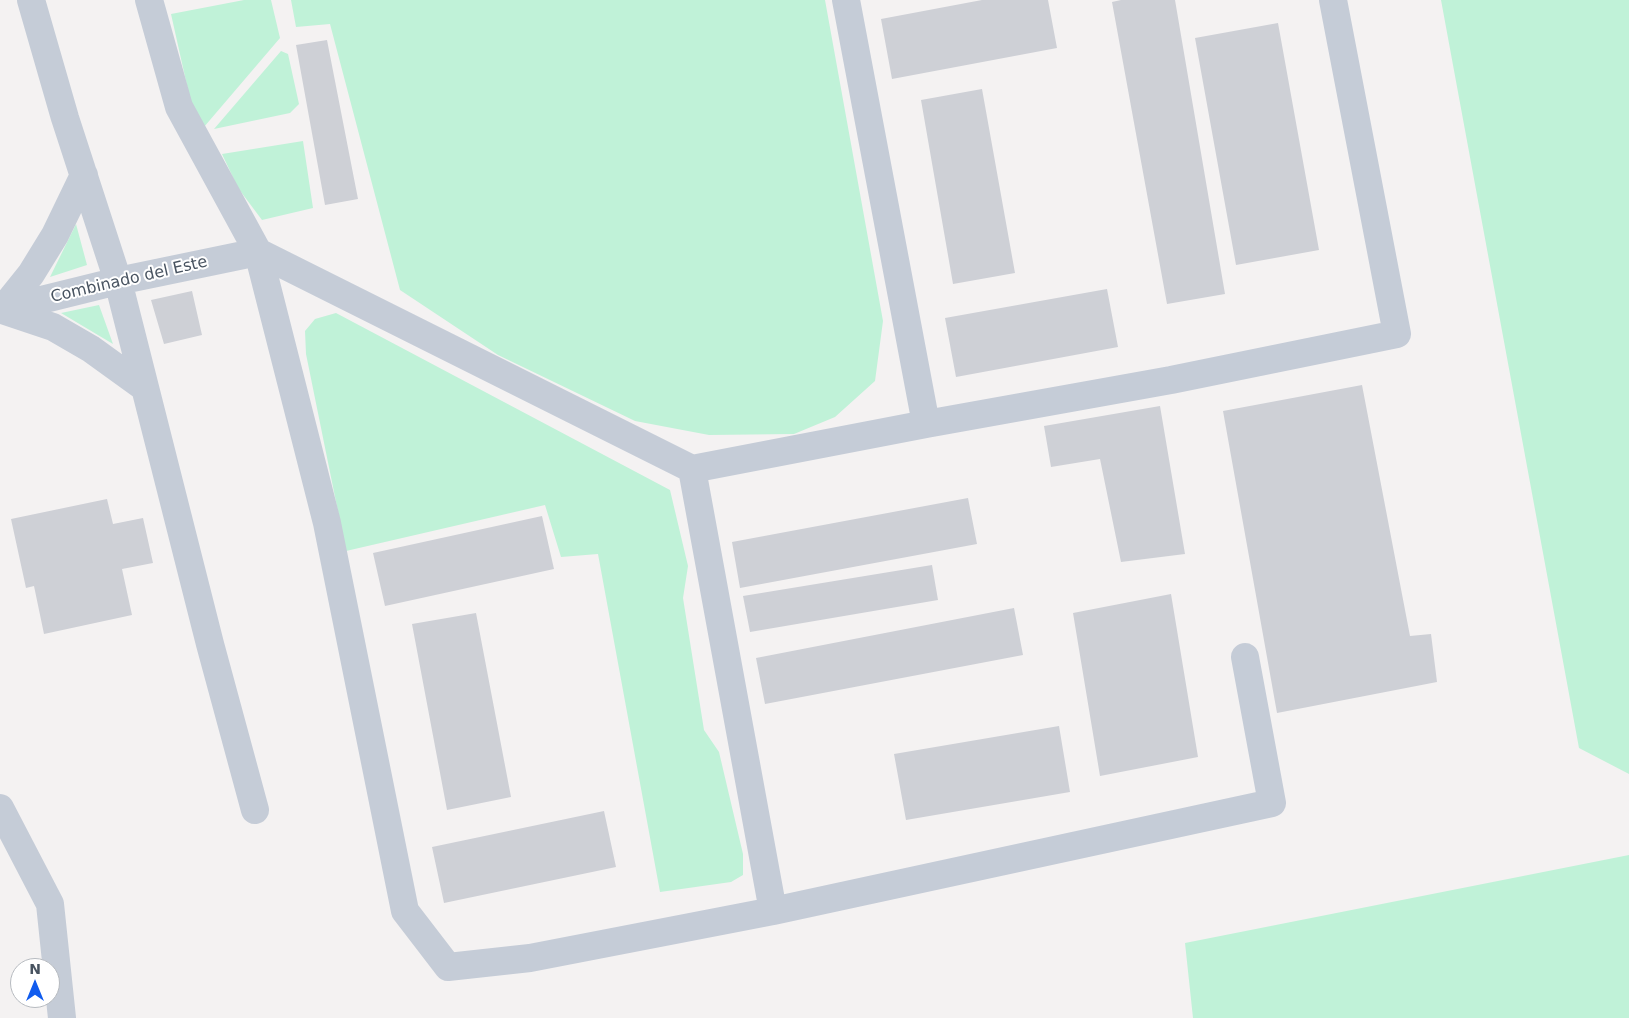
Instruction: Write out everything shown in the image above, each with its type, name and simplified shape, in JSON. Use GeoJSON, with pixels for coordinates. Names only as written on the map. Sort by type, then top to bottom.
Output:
{"type":"FeatureCollection","features":[{"type":"Feature","properties":{"kind":"street"},"geometry":{"type":"LineString","coordinates":[[31,0],[118,281],[210,644],[255,810]]}},
{"type":"Feature","properties":{"kind":"street"},"geometry":{"type":"LineString","coordinates":[[149,0],[178,107],[258,252],[327,523],[405,911],[448,967],[530,958],[773,911],[1272,803],[1245,657]]}},
{"type":"Feature","properties":{"kind":"street"},"geometry":{"type":"LineString","coordinates":[[846,0],[926,424]]}},
{"type":"Feature","properties":{"kind":"street"},"geometry":{"type":"LineString","coordinates":[[258,252],[692,469],[926,424],[1172,380],[1397,334],[1333,0]]}},
{"type":"Feature","properties":{"kind":"street"},"geometry":{"type":"LineString","coordinates":[[84,175],[55,235],[31,274],[1,310],[53,327],[91,349],[145,388]]}},
{"type":"Feature","properties":{"kind":"street","name":"Combinado del Este"},"geometry":{"type":"LineString","coordinates":[[1,310],[118,281],[258,252]]}},
{"type":"Feature","properties":{"kind":"street"},"geometry":{"type":"LineString","coordinates":[[692,469],[773,911]]}},
{"type":"Feature","properties":{"kind":"street"},"geometry":{"type":"LineString","coordinates":[[0,808],[50,904],[62,1018]]}},
{"type":"Feature","properties":{"kind":"green space"},"geometry":{"type":"Polygon","coordinates":[[[244,0],[271,0],[280,38],[204,127],[190,99],[171,14],[244,0]]]}},
{"type":"Feature","properties":{"kind":"green space"},"geometry":{"type":"Polygon","coordinates":[[[291,0],[825,0],[883,321],[875,381],[835,417],[794,434],[709,435],[635,421],[498,355],[400,290],[330,24],[296,27],[291,0]]]}},
{"type":"Feature","properties":{"kind":"green space"},"geometry":{"type":"Polygon","coordinates":[[[1441,0],[1629,0],[1629,774],[1579,748],[1441,0]]]}},
{"type":"Feature","properties":{"kind":"green space"},"geometry":{"type":"Polygon","coordinates":[[[281,51],[288,54],[299,104],[290,113],[214,129],[281,51]]]}},
{"type":"Feature","properties":{"kind":"green space"},"geometry":{"type":"Polygon","coordinates":[[[303,141],[313,208],[262,220],[238,188],[222,154],[303,141]]]}},
{"type":"Feature","properties":{"kind":"green space"},"geometry":{"type":"Polygon","coordinates":[[[76,224],[87,265],[50,277],[76,224]]]}},
{"type":"Feature","properties":{"kind":"green space"},"geometry":{"type":"Polygon","coordinates":[[[99,305],[113,344],[61,313],[99,305]]]}},
{"type":"Feature","properties":{"kind":"green space"},"geometry":{"type":"Polygon","coordinates":[[[336,313],[670,490],[688,566],[683,598],[704,730],[719,752],[743,854],[743,875],[731,882],[660,892],[598,554],[561,557],[545,505],[346,551],[306,354],[305,331],[315,319],[336,313]]]}},
{"type":"Feature","properties":{"kind":"green space"},"geometry":{"type":"Polygon","coordinates":[[[1629,855],[1629,1018],[1193,1018],[1185,943],[1629,855]]]}},
{"type":"Feature","properties":{"kind":"building"},"geometry":{"type":"Polygon","coordinates":[[[982,0],[1048,0],[1057,48],[892,79],[881,19],[982,0]]]}},
{"type":"Feature","properties":{"kind":"building"},"geometry":{"type":"Polygon","coordinates":[[[1121,0],[1175,0],[1225,294],[1167,304],[1112,2],[1121,0]]]}},
{"type":"Feature","properties":{"kind":"building"},"geometry":{"type":"Polygon","coordinates":[[[1278,23],[1319,250],[1236,265],[1195,38],[1278,23]]]}},
{"type":"Feature","properties":{"kind":"building"},"geometry":{"type":"Polygon","coordinates":[[[327,40],[358,199],[325,205],[296,45],[327,40]]]}},
{"type":"Feature","properties":{"kind":"building"},"geometry":{"type":"Polygon","coordinates":[[[982,89],[1015,273],[953,284],[921,100],[982,89]]]}},
{"type":"Feature","properties":{"kind":"building"},"geometry":{"type":"Polygon","coordinates":[[[1107,289],[1118,347],[956,377],[945,318],[1107,289]]]}},
{"type":"Feature","properties":{"kind":"building"},"geometry":{"type":"Polygon","coordinates":[[[192,291],[202,335],[164,344],[151,300],[192,291]]]}},
{"type":"Feature","properties":{"kind":"building"},"geometry":{"type":"Polygon","coordinates":[[[1362,385],[1410,636],[1431,634],[1437,682],[1277,713],[1223,411],[1362,385]]]}},
{"type":"Feature","properties":{"kind":"building"},"geometry":{"type":"Polygon","coordinates":[[[1160,406],[1185,554],[1121,562],[1100,459],[1051,467],[1044,426],[1160,406]]]}},
{"type":"Feature","properties":{"kind":"building"},"geometry":{"type":"Polygon","coordinates":[[[968,498],[977,544],[740,588],[732,542],[968,498]]]}},
{"type":"Feature","properties":{"kind":"building"},"geometry":{"type":"Polygon","coordinates":[[[107,499],[113,524],[143,518],[153,563],[122,569],[132,615],[44,634],[34,586],[26,588],[11,519],[107,499]]]}},
{"type":"Feature","properties":{"kind":"building"},"geometry":{"type":"Polygon","coordinates":[[[542,516],[554,569],[385,606],[373,553],[542,516]]]}},
{"type":"Feature","properties":{"kind":"building"},"geometry":{"type":"Polygon","coordinates":[[[932,565],[938,600],[750,632],[743,596],[932,565]]]}},
{"type":"Feature","properties":{"kind":"building"},"geometry":{"type":"Polygon","coordinates":[[[1171,594],[1198,757],[1100,776],[1073,613],[1171,594]]]}},
{"type":"Feature","properties":{"kind":"building"},"geometry":{"type":"Polygon","coordinates":[[[1014,608],[1023,655],[765,704],[756,658],[1014,608]]]}},
{"type":"Feature","properties":{"kind":"building"},"geometry":{"type":"Polygon","coordinates":[[[476,613],[511,797],[447,810],[412,624],[476,613]]]}},
{"type":"Feature","properties":{"kind":"building"},"geometry":{"type":"Polygon","coordinates":[[[1059,726],[1070,792],[906,820],[894,754],[1059,726]]]}},
{"type":"Feature","properties":{"kind":"building"},"geometry":{"type":"Polygon","coordinates":[[[604,811],[616,867],[444,903],[432,847],[604,811]]]}}]}
